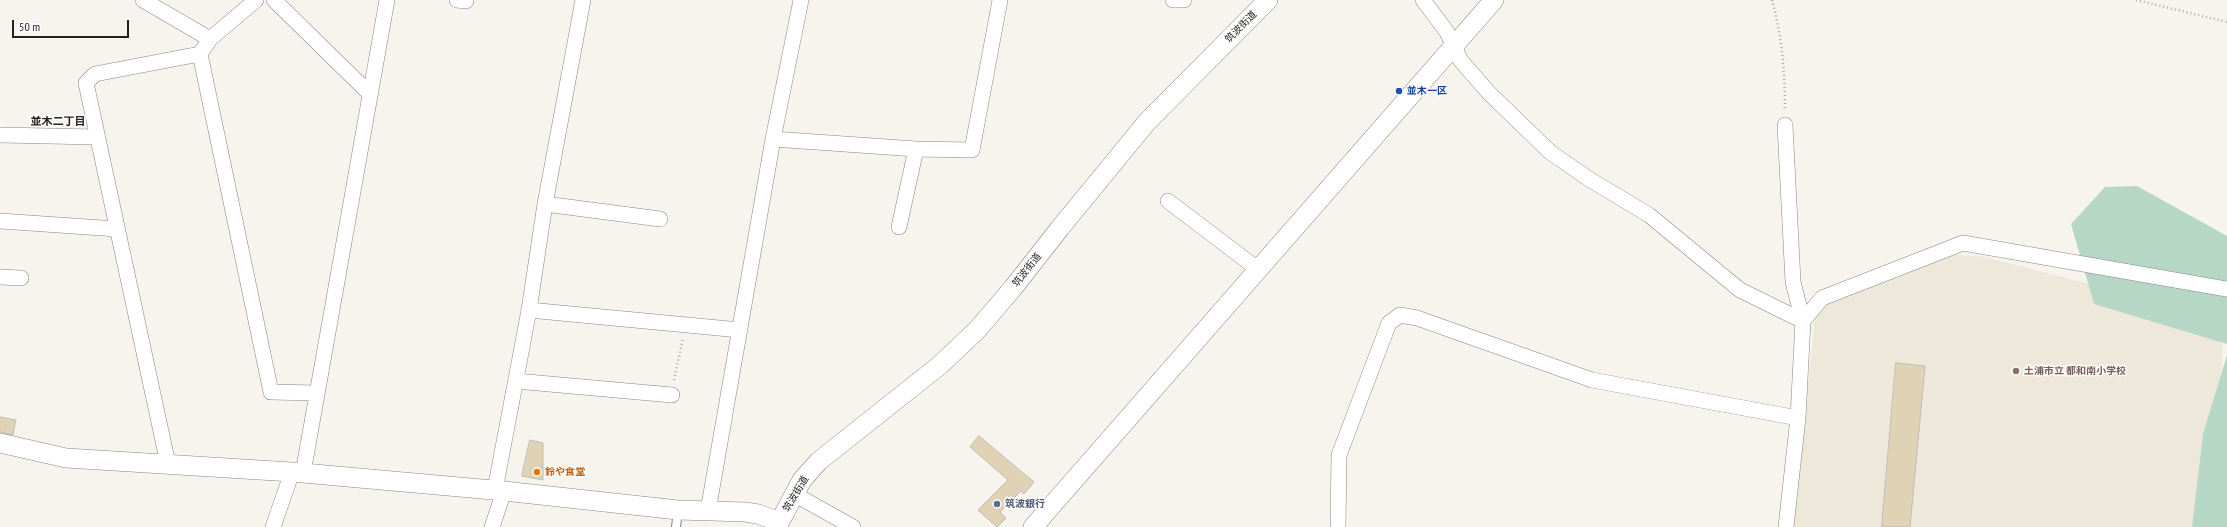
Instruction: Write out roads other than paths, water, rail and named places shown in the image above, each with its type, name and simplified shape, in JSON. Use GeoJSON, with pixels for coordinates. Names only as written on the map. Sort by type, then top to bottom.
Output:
{"type":"FeatureCollection","features":[{"type":"Feature","properties":{"kind":"street"},"geometry":{"type":"LineString","coordinates":[[143,0],[210,39]]}},
{"type":"Feature","properties":{"kind":"street"},"geometry":{"type":"LineString","coordinates":[[168,464],[96,137],[86,83],[95,74],[200,54],[210,39],[256,0]]}},
{"type":"Feature","properties":{"kind":"street"},"geometry":{"type":"LineString","coordinates":[[274,0],[370,94]]}},
{"type":"Feature","properties":{"kind":"street"},"geometry":{"type":"LineString","coordinates":[[273,527],[298,473],[316,393],[387,0]]}},
{"type":"Feature","properties":{"kind":"street"},"geometry":{"type":"LineString","coordinates":[[492,527],[500,491],[516,380],[529,310],[545,204],[583,0]]}},
{"type":"Feature","properties":{"kind":"street"},"geometry":{"type":"LineString","coordinates":[[708,511],[773,139],[801,0]]}},
{"type":"Feature","properties":{"kind":"street"},"geometry":{"type":"LineString","coordinates":[[773,139],[916,149],[972,150],[1000,0]]}},
{"type":"Feature","properties":{"kind":"street"},"geometry":{"type":"LineString","coordinates":[[1173,0],[1184,0]]}},
{"type":"Feature","properties":{"kind":"street"},"geometry":{"type":"LineString","coordinates":[[1422,0],[1447,32],[1461,61],[1489,93],[1550,152],[1589,179],[1649,215],[1740,290],[1803,321]]}},
{"type":"Feature","properties":{"kind":"street"},"geometry":{"type":"LineString","coordinates":[[1033,527],[1494,0]]}},
{"type":"Feature","properties":{"kind":"street","name":"筑波街道"},"geometry":{"type":"LineString","coordinates":[[778,525],[802,480],[819,460],[940,365],[977,330],[1148,122],[1263,2]]}},
{"type":"Feature","properties":{"kind":"street"},"geometry":{"type":"LineString","coordinates":[[200,54],[271,392],[316,393]]}},
{"type":"Feature","properties":{"kind":"street"},"geometry":{"type":"LineString","coordinates":[[1785,124],[1793,282],[1803,321],[1798,418],[1786,527]]}},
{"type":"Feature","properties":{"kind":"street"},"geometry":{"type":"LineString","coordinates":[[0,135],[96,137]]}},
{"type":"Feature","properties":{"kind":"street"},"geometry":{"type":"LineString","coordinates":[[899,227],[916,149]]}},
{"type":"Feature","properties":{"kind":"street"},"geometry":{"type":"LineString","coordinates":[[1168,201],[1259,270]]}},
{"type":"Feature","properties":{"kind":"street"},"geometry":{"type":"LineString","coordinates":[[545,204],[660,219]]}},
{"type":"Feature","properties":{"kind":"street"},"geometry":{"type":"LineString","coordinates":[[0,221],[117,229]]}},
{"type":"Feature","properties":{"kind":"street"},"geometry":{"type":"LineString","coordinates":[[1803,321],[1822,298],[1964,243],[2227,289]]}},
{"type":"Feature","properties":{"kind":"street"},"geometry":{"type":"LineString","coordinates":[[0,277],[22,278]]}},
{"type":"Feature","properties":{"kind":"street"},"geometry":{"type":"LineString","coordinates":[[529,310],[740,330]]}},
{"type":"Feature","properties":{"kind":"street"},"geometry":{"type":"LineString","coordinates":[[1338,527],[1339,455],[1389,323],[1400,315],[1417,318],[1592,380],[1798,418]]}},
{"type":"Feature","properties":{"kind":"street"},"geometry":{"type":"LineString","coordinates":[[516,380],[672,395]]}},
{"type":"Feature","properties":{"kind":"street"},"geometry":{"type":"LineString","coordinates":[[0,443],[66,458],[298,473],[500,491],[677,518],[708,511],[752,513],[778,525]]}},
{"type":"Feature","properties":{"kind":"street"},"geometry":{"type":"LineString","coordinates":[[794,494],[853,527]]}},
{"type":"Feature","properties":{"kind":"place","name":"並木一区"},"geometry":{"type":"Point","coordinates":[1399,91]}},
{"type":"Feature","properties":{"kind":"place","name":"土浦市立 都和南小学校"},"geometry":{"type":"Point","coordinates":[2016,371]}},
{"type":"Feature","properties":{"kind":"place","name":"鈴や食堂"},"geometry":{"type":"Point","coordinates":[537,472]}},
{"type":"Feature","properties":{"kind":"place","name":"筑波銀行"},"geometry":{"type":"Point","coordinates":[997,504]}},
{"type":"Feature","properties":{"kind":"district","name":"並木二丁目"},"geometry":{"type":"Point","coordinates":[58,122]}}]}
